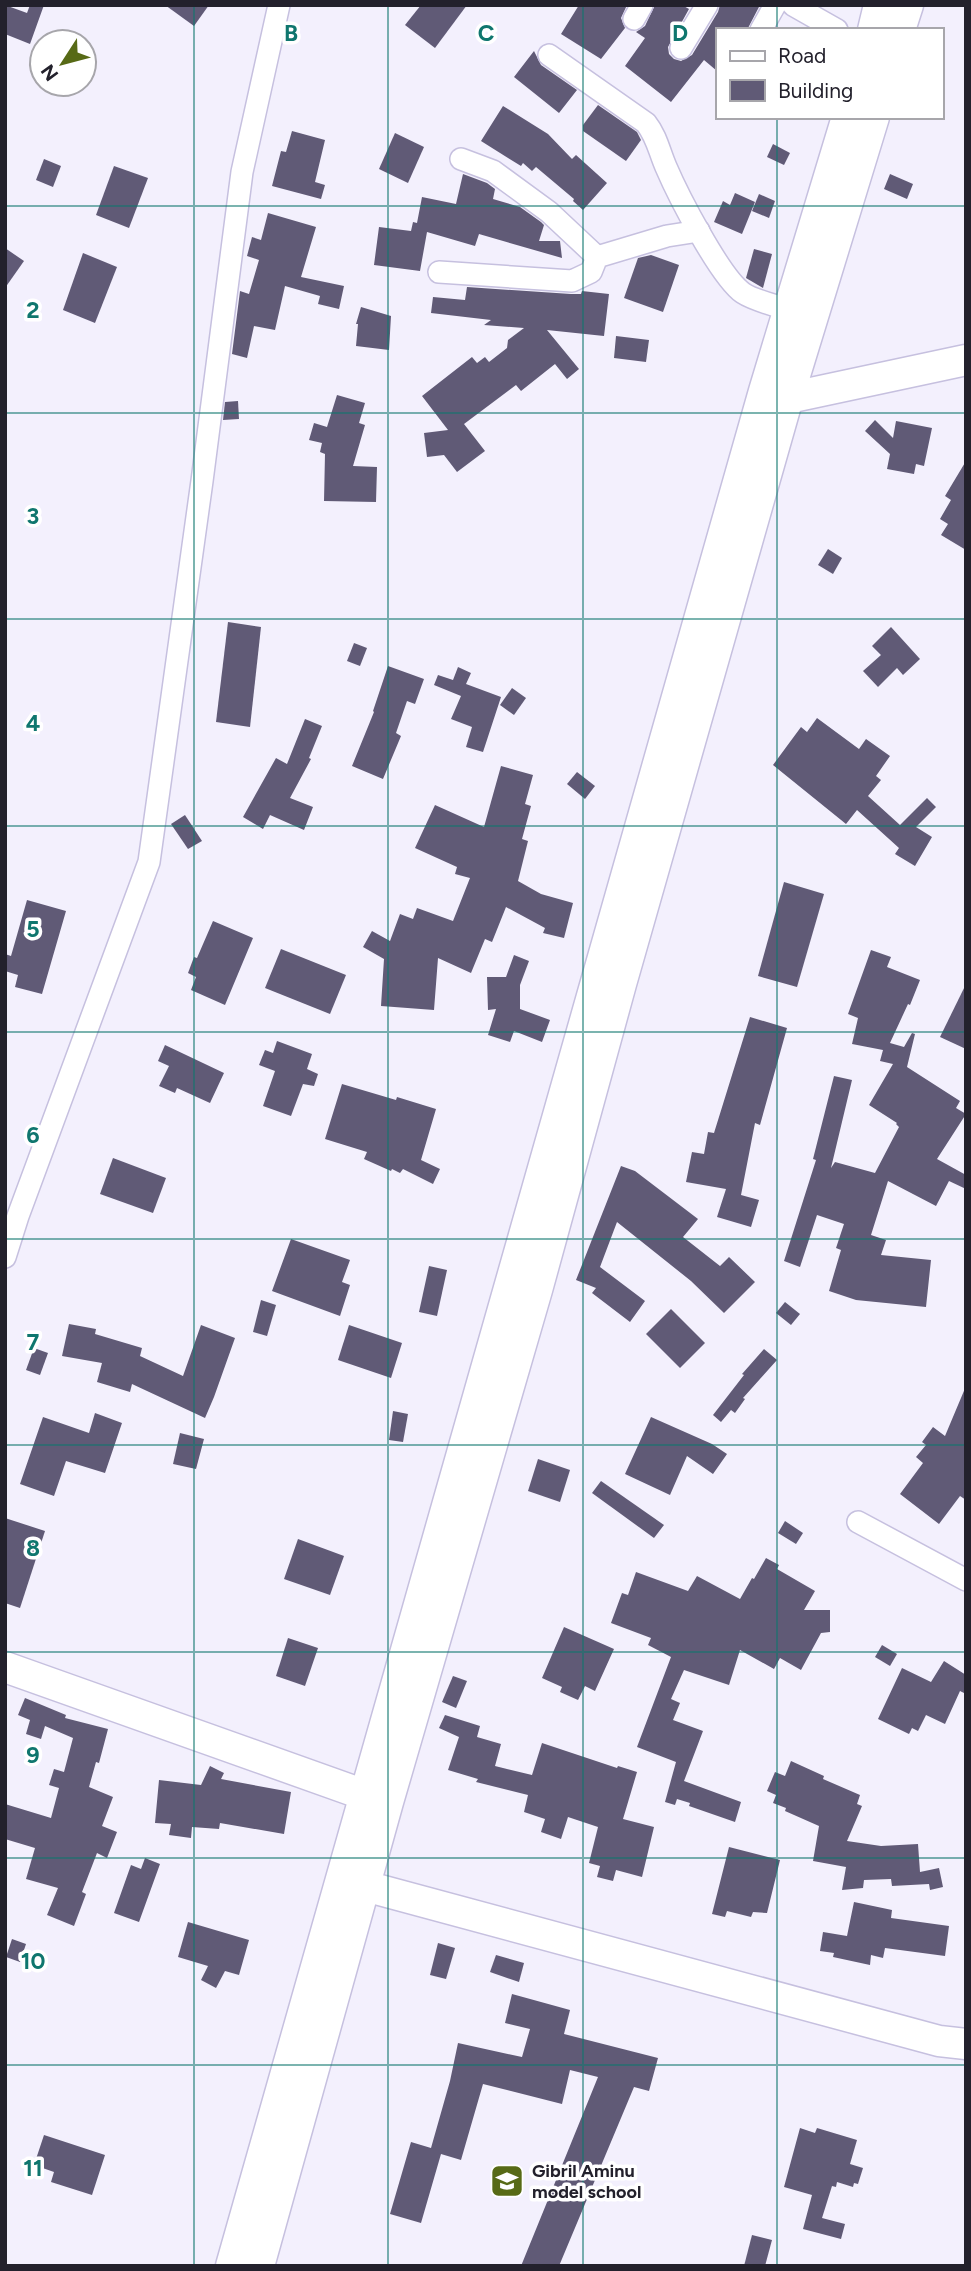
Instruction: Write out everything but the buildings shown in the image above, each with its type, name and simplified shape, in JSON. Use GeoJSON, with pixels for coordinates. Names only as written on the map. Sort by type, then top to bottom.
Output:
{"type":"FeatureCollection","features":[{"type":"Feature","properties":{"kind":"street"},"geometry":{"type":"LineString","coordinates":[[5,1257],[12,1214],[149,862],[242,172],[279,5]]}},
{"type":"Feature","properties":{"kind":"street"},"geometry":{"type":"LineString","coordinates":[[681,48],[706,5]]}},
{"type":"Feature","properties":{"kind":"street"},"geometry":{"type":"LineString","coordinates":[[762,28],[775,5]]}},
{"type":"Feature","properties":{"kind":"street"},"geometry":{"type":"LineString","coordinates":[[793,5],[834,28]]}},
{"type":"Feature","properties":{"kind":"street"},"geometry":{"type":"LineString","coordinates":[[873,28],[879,5]]}},
{"type":"Feature","properties":{"kind":"street"},"geometry":{"type":"LineString","coordinates":[[901,28],[908,5]]}},
{"type":"Feature","properties":{"kind":"street"},"geometry":{"type":"LineString","coordinates":[[549,55],[646,123],[655,135],[666,166],[699,231],[733,284],[744,294],[789,310]]}},
{"type":"Feature","properties":{"kind":"street"},"geometry":{"type":"LineString","coordinates":[[776,395],[789,310],[846,119]]}},
{"type":"Feature","properties":{"kind":"street"},"geometry":{"type":"LineString","coordinates":[[259,2266],[263,2200],[365,1795],[537,1290],[621,984],[776,395],[873,119]]}},
{"type":"Feature","properties":{"kind":"street"},"geometry":{"type":"LineString","coordinates":[[461,159],[494,171],[549,212],[597,257]]}},
{"type":"Feature","properties":{"kind":"street"},"geometry":{"type":"LineString","coordinates":[[597,257],[667,236],[699,231]]}},
{"type":"Feature","properties":{"kind":"street"},"geometry":{"type":"LineString","coordinates":[[439,272],[572,281],[591,272],[597,257]]}},
{"type":"Feature","properties":{"kind":"street"},"geometry":{"type":"LineString","coordinates":[[776,395],[966,360]]}},
{"type":"Feature","properties":{"kind":"street"},"geometry":{"type":"LineString","coordinates":[[858,1522],[966,1580]]}},
{"type":"Feature","properties":{"kind":"street"},"geometry":{"type":"LineString","coordinates":[[231,2266],[263,2200],[365,1886],[451,1536]]}},
{"type":"Feature","properties":{"kind":"street"},"geometry":{"type":"LineString","coordinates":[[5,1667],[365,1795]]}},
{"type":"Feature","properties":{"kind":"street"},"geometry":{"type":"LineString","coordinates":[[365,1886],[926,2037],[966,2044]]}},
{"type":"Feature","properties":{"kind":"place","name":"Gibril Aminu model school"},"geometry":{"type":"Point","coordinates":[507,2181]}}]}
